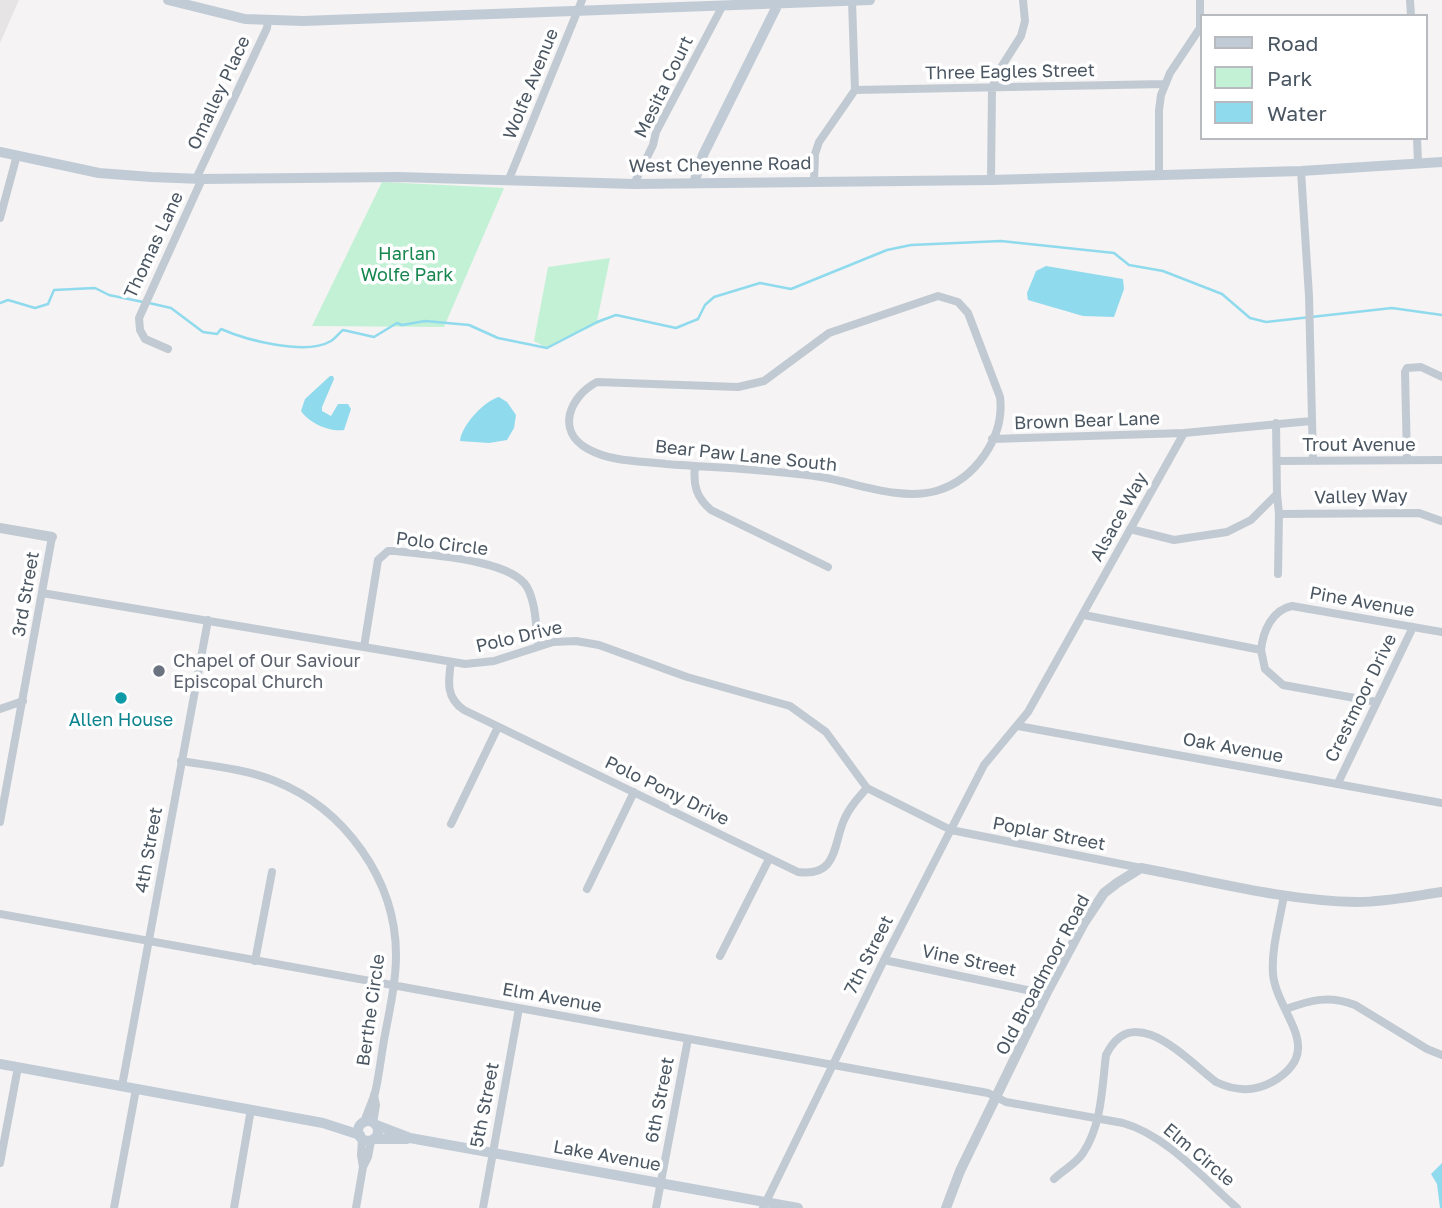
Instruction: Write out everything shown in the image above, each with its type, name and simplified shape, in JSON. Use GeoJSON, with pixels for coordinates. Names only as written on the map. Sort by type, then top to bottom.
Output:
{"type":"FeatureCollection","features":[{"type":"Feature","properties":{"kind":"main road"},"geometry":{"type":"LineString","coordinates":[[168,0],[218,13],[268,20],[303,21],[580,6],[870,0]]}},
{"type":"Feature","properties":{"kind":"main road"},"geometry":{"type":"LineString","coordinates":[[694,183],[703,155],[779,2]]}},
{"type":"Feature","properties":{"kind":"main road","name":"West Cheyenne Road"},"geometry":{"type":"LineString","coordinates":[[0,152],[99,173],[199,179],[384,177],[634,184],[990,180],[1301,171],[1442,162]]}},
{"type":"Feature","properties":{"kind":"main road","name":"Lake Avenue"},"geometry":{"type":"LineString","coordinates":[[0,1064],[368,1131],[388,1140],[410,1138],[660,1183],[764,1205],[798,1208]]}},
{"type":"Feature","properties":{"kind":"street"},"geometry":{"type":"LineString","coordinates":[[990,180],[992,88],[1021,36],[1025,22],[1023,0]]}},
{"type":"Feature","properties":{"kind":"street"},"geometry":{"type":"LineString","coordinates":[[1159,174],[1159,104],[1165,84],[1200,28],[1200,0]]}},
{"type":"Feature","properties":{"kind":"street"},"geometry":{"type":"LineString","coordinates":[[814,181],[815,154],[819,142],[855,90],[852,1]]}},
{"type":"Feature","properties":{"kind":"street","name":"Mesita Court"},"geometry":{"type":"LineString","coordinates":[[634,184],[653,145],[656,132],[723,5]]}},
{"type":"Feature","properties":{"kind":"street","name":"Wolfe Avenue"},"geometry":{"type":"LineString","coordinates":[[509,180],[580,6]]}},
{"type":"Feature","properties":{"kind":"street","name":"Omalley Place"},"geometry":{"type":"LineString","coordinates":[[199,179],[267,28],[268,20]]}},
{"type":"Feature","properties":{"kind":"street","name":"Three Eagles Street"},"geometry":{"type":"LineString","coordinates":[[855,90],[1165,84]]}},
{"type":"Feature","properties":{"kind":"street"},"geometry":{"type":"LineString","coordinates":[[1417,140],[1418,163]]}},
{"type":"Feature","properties":{"kind":"street"},"geometry":{"type":"LineString","coordinates":[[0,218],[17,155]]}},
{"type":"Feature","properties":{"kind":"street"},"geometry":{"type":"LineString","coordinates":[[1301,171],[1311,341],[1313,460]]}},
{"type":"Feature","properties":{"kind":"street","name":"Thomas Lane"},"geometry":{"type":"LineString","coordinates":[[168,349],[145,340],[140,330],[140,314],[199,179]]}},
{"type":"Feature","properties":{"kind":"street","name":"Bear Paw Lane South"},"geometry":{"type":"LineString","coordinates":[[938,296],[958,302],[972,320],[1000,397],[1000,423],[992,439],[967,475],[944,488],[926,492],[891,491],[780,472],[625,460],[599,454],[586,448],[573,434],[570,427],[570,409],[581,393],[597,382],[738,387],[757,384],[772,376],[829,333],[938,296]]}},
{"type":"Feature","properties":{"kind":"street"},"geometry":{"type":"LineString","coordinates":[[1406,460],[1405,372],[1407,368],[1416,366],[1442,377]]}},
{"type":"Feature","properties":{"kind":"street"},"geometry":{"type":"LineString","coordinates":[[1184,433],[1311,421]]}},
{"type":"Feature","properties":{"kind":"street"},"geometry":{"type":"LineString","coordinates":[[1276,424],[1278,574]]}},
{"type":"Feature","properties":{"kind":"street","name":"Brown Bear Lane"},"geometry":{"type":"LineString","coordinates":[[992,439],[1184,433]]}},
{"type":"Feature","properties":{"kind":"street","name":"Alsace Way"},"geometry":{"type":"LineString","coordinates":[[1018,726],[1084,615],[1184,433]]}},
{"type":"Feature","properties":{"kind":"street","name":"Trout Avenue"},"geometry":{"type":"LineString","coordinates":[[1277,461],[1442,460]]}},
{"type":"Feature","properties":{"kind":"street"},"geometry":{"type":"LineString","coordinates":[[695,466],[694,480],[698,495],[711,510],[828,567]]}},
{"type":"Feature","properties":{"kind":"street"},"geometry":{"type":"LineString","coordinates":[[1130,528],[1174,540],[1227,532],[1251,520],[1277,494]]}},
{"type":"Feature","properties":{"kind":"street","name":"Valley Way"},"geometry":{"type":"LineString","coordinates":[[1279,514],[1419,513],[1441,521]]}},
{"type":"Feature","properties":{"kind":"street"},"geometry":{"type":"LineString","coordinates":[[0,528],[52,537]]}},
{"type":"Feature","properties":{"kind":"street","name":"3rd Street"},"geometry":{"type":"LineString","coordinates":[[0,822],[52,537]]}},
{"type":"Feature","properties":{"kind":"street","name":"Polo Circle"},"geometry":{"type":"LineString","coordinates":[[364,647],[378,560],[382,554],[395,551],[494,565],[511,572],[523,581],[530,593],[538,645]]}},
{"type":"Feature","properties":{"kind":"street","name":"Polo Drive"},"geometry":{"type":"LineString","coordinates":[[42,593],[451,662],[473,664],[494,661],[538,645],[565,641],[599,645],[687,677],[790,706],[826,732],[867,788],[951,830]]}},
{"type":"Feature","properties":{"kind":"street","name":"Pine Avenue"},"geometry":{"type":"LineString","coordinates":[[1261,650],[1265,630],[1271,620],[1284,608],[1292,606],[1442,632]]}},
{"type":"Feature","properties":{"kind":"street"},"geometry":{"type":"LineString","coordinates":[[1084,615],[1261,650],[1265,669],[1283,685],[1377,702]]}},
{"type":"Feature","properties":{"kind":"street","name":"4th Street"},"geometry":{"type":"LineString","coordinates":[[122,1086],[208,620]]}},
{"type":"Feature","properties":{"kind":"street","name":"Crestmoor Drive"},"geometry":{"type":"LineString","coordinates":[[1338,783],[1413,627]]}},
{"type":"Feature","properties":{"kind":"street","name":"Polo Pony Drive"},"geometry":{"type":"LineString","coordinates":[[451,662],[448,685],[457,705],[798,872],[811,873],[822,868],[835,852],[847,812],[867,788]]}},
{"type":"Feature","properties":{"kind":"street"},"geometry":{"type":"LineString","coordinates":[[0,709],[23,701]]}},
{"type":"Feature","properties":{"kind":"street","name":"Oak Avenue"},"geometry":{"type":"LineString","coordinates":[[1018,726],[1442,803]]}},
{"type":"Feature","properties":{"kind":"street","name":"7th Street"},"geometry":{"type":"LineString","coordinates":[[764,1205],[884,960],[984,765],[1018,726]]}},
{"type":"Feature","properties":{"kind":"street"},"geometry":{"type":"LineString","coordinates":[[451,824],[498,727]]}},
{"type":"Feature","properties":{"kind":"street","name":"Berthe Circle"},"geometry":{"type":"LineString","coordinates":[[181,761],[274,780],[303,795],[343,827],[366,856],[389,909],[396,941],[394,986],[374,1095],[376,1105],[361,1155],[363,1167],[356,1208]]}},
{"type":"Feature","properties":{"kind":"street"},"geometry":{"type":"LineString","coordinates":[[587,890],[634,793]]}},
{"type":"Feature","properties":{"kind":"street","name":"Poplar Street"},"geometry":{"type":"LineString","coordinates":[[951,830],[1141,868]]}},
{"type":"Feature","properties":{"kind":"street"},"geometry":{"type":"LineString","coordinates":[[720,956],[769,859]]}},
{"type":"Feature","properties":{"kind":"street"},"geometry":{"type":"LineString","coordinates":[[1141,868],[1284,895],[1361,902],[1442,892]]}},
{"type":"Feature","properties":{"kind":"street","name":"Old Broadmoor Road"},"geometry":{"type":"LineString","coordinates":[[949,1205],[960,1171],[1046,994],[1099,901],[1116,883],[1141,868]]}},
{"type":"Feature","properties":{"kind":"street"},"geometry":{"type":"LineString","coordinates":[[255,961],[272,872]]}},
{"type":"Feature","properties":{"kind":"street"},"geometry":{"type":"LineString","coordinates":[[1054,1179],[1083,1153],[1097,1119],[1106,1055],[1124,1034],[1139,1031],[1153,1034],[1216,1082],[1227,1087],[1250,1089],[1270,1083],[1294,1063],[1298,1043],[1273,970],[1284,895]]}},
{"type":"Feature","properties":{"kind":"street","name":"Elm Avenue"},"geometry":{"type":"LineString","coordinates":[[0,914],[988,1093],[1006,1102],[1097,1119]]}},
{"type":"Feature","properties":{"kind":"street","name":"Vine Street"},"geometry":{"type":"LineString","coordinates":[[884,960],[1046,994]]}},
{"type":"Feature","properties":{"kind":"street"},"geometry":{"type":"LineString","coordinates":[[1286,1009],[1321,998],[1344,1000],[1355,1004],[1427,1049],[1442,1055]]}},
{"type":"Feature","properties":{"kind":"street","name":"5th Street"},"geometry":{"type":"LineString","coordinates":[[483,1208],[519,1008]]}},
{"type":"Feature","properties":{"kind":"street","name":"6th Street"},"geometry":{"type":"LineString","coordinates":[[656,1208],[688,1038]]}},
{"type":"Feature","properties":{"kind":"street"},"geometry":{"type":"LineString","coordinates":[[0,1163],[18,1067]]}},
{"type":"Feature","properties":{"kind":"street"},"geometry":{"type":"LineString","coordinates":[[114,1208],[136,1089]]}},
{"type":"Feature","properties":{"kind":"street"},"geometry":{"type":"LineString","coordinates":[[234,1208],[251,1110]]}},
{"type":"Feature","properties":{"kind":"street","name":"Elm Circle"},"geometry":{"type":"LineString","coordinates":[[1097,1119],[1147,1132],[1237,1208]]}},
{"type":"Feature","properties":{"kind":"shaded area"},"geometry":{"type":"Polygon","coordinates":[[[0,0],[19,0],[0,43],[0,0]]]}},
{"type":"Feature","properties":{"kind":"green space","name":"Harlan Wolfe Park"},"geometry":{"type":"Polygon","coordinates":[[[382,182],[504,188],[444,327],[312,326],[382,182]]]}},
{"type":"Feature","properties":{"kind":"green space"},"geometry":{"type":"Polygon","coordinates":[[[610,258],[597,321],[616,315],[547,348],[534,341],[548,267],[610,258]]]}},
{"type":"Feature","properties":{"kind":"water"},"geometry":{"type":"Polygon","coordinates":[[[1046,266],[1123,279],[1124,289],[1114,317],[1083,316],[1028,300],[1027,293],[1036,271],[1046,266]]]}},
{"type":"Feature","properties":{"kind":"water"},"geometry":{"type":"Polygon","coordinates":[[[330,376],[334,379],[322,411],[331,416],[338,404],[348,404],[351,409],[344,430],[320,426],[301,411],[305,399],[330,376]]]}},
{"type":"Feature","properties":{"kind":"water"},"geometry":{"type":"Polygon","coordinates":[[[499,397],[507,402],[516,415],[514,428],[507,440],[489,443],[460,441],[475,414],[499,397]]]}},
{"type":"Feature","properties":{"kind":"water"},"geometry":{"type":"Polygon","coordinates":[[[1442,1163],[1440,1208],[1437,1184],[1431,1174],[1442,1163]]]}},
{"type":"Feature","properties":{"kind":"waterway"},"geometry":{"type":"LineString","coordinates":[[149,303],[171,308],[203,332],[217,334],[221,329],[260,342],[292,347],[320,345],[332,340],[343,330],[374,337],[397,323],[402,325],[425,321],[469,325],[498,338],[547,348],[616,315],[676,328],[698,319],[705,305],[714,297],[760,283],[791,289],[887,250],[911,245],[1001,241],[1114,253],[1129,265],[1163,271],[1222,294],[1250,318],[1266,322],[1392,308],[1442,315]]}},
{"type":"Feature","properties":{"kind":"waterway"},"geometry":{"type":"LineString","coordinates":[[0,303],[8,300],[35,308],[48,304],[54,290],[95,288],[109,295],[143,302]]}},
{"type":"Feature","properties":{"kind":"place","name":"Chapel of Our Saviour Episcopal Church"},"geometry":{"type":"Point","coordinates":[159,671]}},
{"type":"Feature","properties":{"kind":"place","name":"Allen House"},"geometry":{"type":"Point","coordinates":[121,698]}}]}
